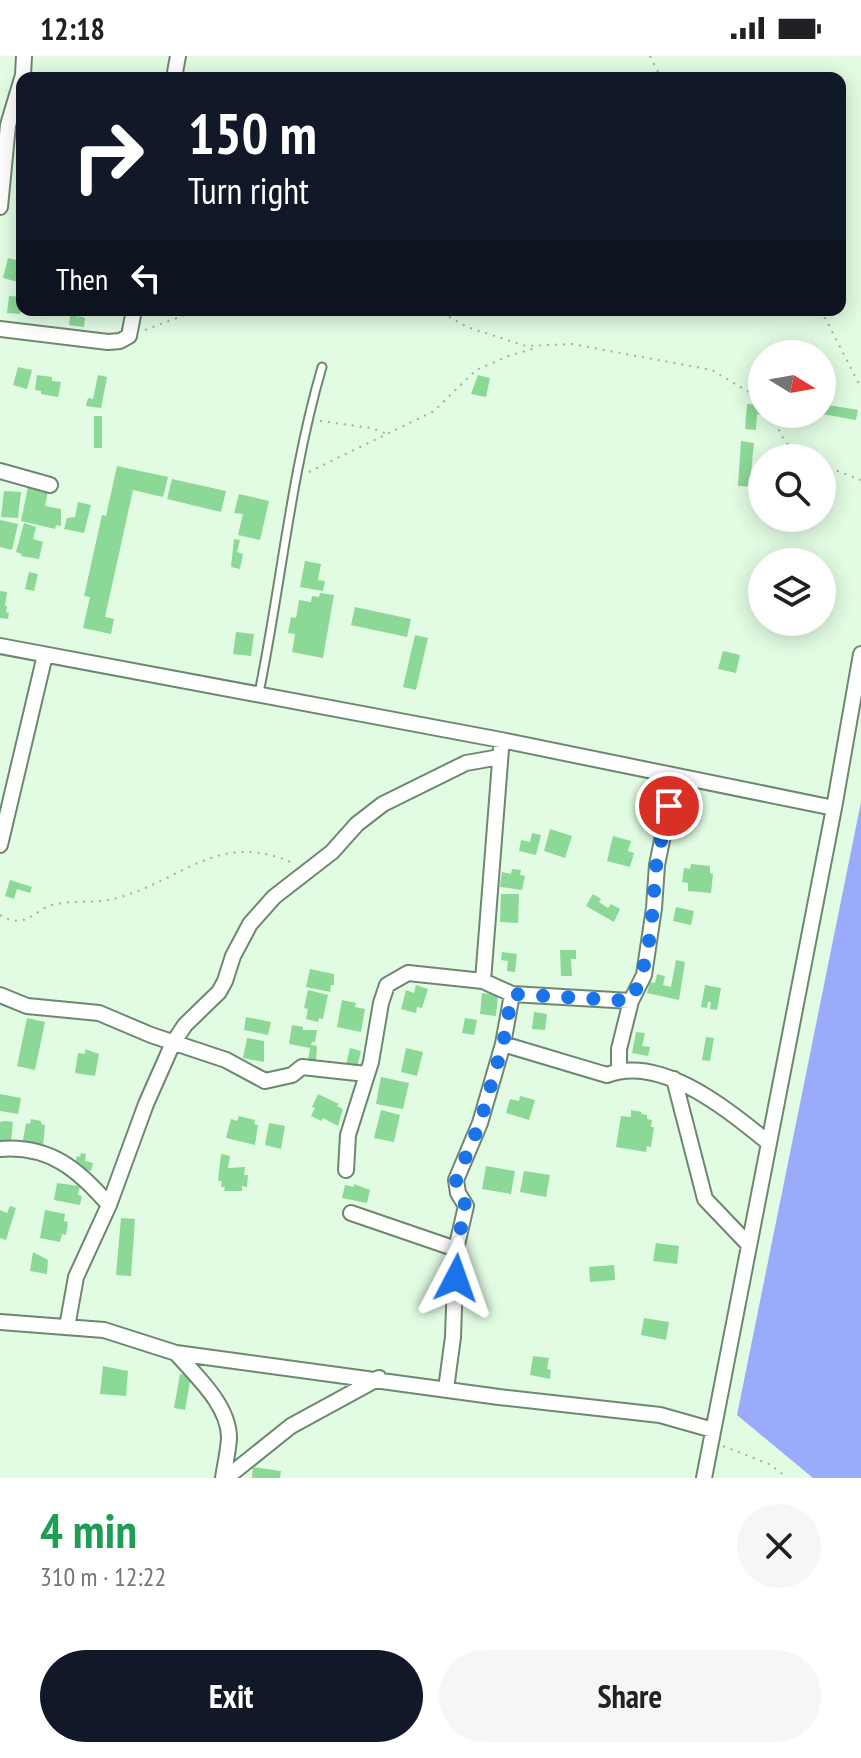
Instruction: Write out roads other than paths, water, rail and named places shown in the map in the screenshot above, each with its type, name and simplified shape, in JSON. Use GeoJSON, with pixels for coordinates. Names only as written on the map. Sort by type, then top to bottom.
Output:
{"type":"FeatureCollection","features":[{"type":"Feature","properties":{"kind":"street"},"geometry":{"type":"LineString","coordinates":[[0,207],[5,138],[16,95]]}},
{"type":"Feature","properties":{"kind":"street"},"geometry":{"type":"LineString","coordinates":[[0,329],[120,341],[129,336],[133,316]]}},
{"type":"Feature","properties":{"kind":"street"},"geometry":{"type":"LineString","coordinates":[[0,471],[50,485]]}},
{"type":"Feature","properties":{"kind":"street"},"geometry":{"type":"LineString","coordinates":[[0,646],[501,740],[834,808]]}},
{"type":"Feature","properties":{"kind":"street"},"geometry":{"type":"LineString","coordinates":[[704,1478],[861,654]]}},
{"type":"Feature","properties":{"kind":"street"},"geometry":{"type":"LineString","coordinates":[[0,845],[45,655]]}},
{"type":"Feature","properties":{"kind":"street"},"geometry":{"type":"LineString","coordinates":[[483,981],[501,740]]}},
{"type":"Feature","properties":{"kind":"street"},"geometry":{"type":"LineString","coordinates":[[67,1327],[76,1277],[109,1205],[146,1104],[173,1043],[203,1005],[219,992],[250,924],[274,897],[332,852],[357,824],[383,804],[466,763],[500,757]]}},
{"type":"Feature","properties":{"kind":"street"},"geometry":{"type":"LineString","coordinates":[[619,1070],[619,1049],[631,1001],[644,975],[657,865],[675,776]]}},
{"type":"Feature","properties":{"kind":"street"},"geometry":{"type":"LineString","coordinates":[[346,1170],[348,1135],[371,1062],[387,985],[408,973],[483,981],[512,994],[631,1001]]}},
{"type":"Feature","properties":{"kind":"street"},"geometry":{"type":"LineString","coordinates":[[446,1389],[453,1337],[456,1249],[466,1206],[458,1193],[456,1180],[480,1123],[503,1044],[512,994]]}},
{"type":"Feature","properties":{"kind":"street"},"geometry":{"type":"LineString","coordinates":[[0,995],[27,1006],[99,1013],[173,1043],[226,1060],[265,1081],[292,1075],[302,1067],[366,1074]]}},
{"type":"Feature","properties":{"kind":"street"},"geometry":{"type":"LineString","coordinates":[[503,1044],[607,1075],[619,1070],[674,1079],[726,1109],[769,1143]]}},
{"type":"Feature","properties":{"kind":"street"},"geometry":{"type":"LineString","coordinates":[[674,1079],[705,1199],[749,1245]]}},
{"type":"Feature","properties":{"kind":"street"},"geometry":{"type":"LineString","coordinates":[[0,1149],[33,1152],[65,1162],[89,1182],[109,1205]]}},
{"type":"Feature","properties":{"kind":"street"},"geometry":{"type":"LineString","coordinates":[[351,1213],[456,1249]]}},
{"type":"Feature","properties":{"kind":"street"},"geometry":{"type":"LineString","coordinates":[[0,1322],[104,1330],[176,1353],[660,1415],[712,1436]]}},
{"type":"Feature","properties":{"kind":"street"},"geometry":{"type":"LineString","coordinates":[[176,1353],[197,1376],[224,1415],[229,1438],[225,1478]]}},
{"type":"Feature","properties":{"kind":"street"},"geometry":{"type":"LineString","coordinates":[[225,1478],[291,1426],[379,1378]]}},
{"type":"Feature","properties":{"kind":"lane"},"geometry":{"type":"LineString","coordinates":[[258,696],[307,420],[322,367]]}}]}
